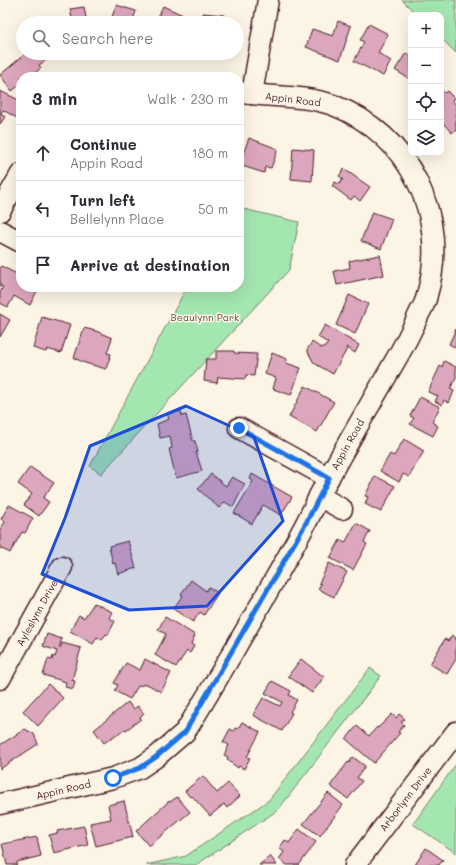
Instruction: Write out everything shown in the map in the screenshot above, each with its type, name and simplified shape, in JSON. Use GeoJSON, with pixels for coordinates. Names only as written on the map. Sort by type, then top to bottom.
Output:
{"type":"FeatureCollection","features":[{"type":"Feature","properties":{"kind":"street"},"geometry":{"type":"LineString","coordinates":[[245,94],[268,0]]}},
{"type":"Feature","properties":{"kind":"street","name":"Appin Road"},"geometry":{"type":"LineString","coordinates":[[0,804],[113,778],[140,768],[162,753],[185,732],[276,577],[319,496],[407,340],[427,297],[432,275],[434,256],[430,216],[424,195],[416,176],[398,151],[374,128],[354,114],[331,104],[306,99],[245,94]]}},
{"type":"Feature","properties":{"kind":"street"},"geometry":{"type":"LineString","coordinates":[[0,211],[16,183]]}},
{"type":"Feature","properties":{"kind":"street"},"geometry":{"type":"LineString","coordinates":[[0,231],[16,239]]}},
{"type":"Feature","properties":{"kind":"street"},"geometry":{"type":"LineString","coordinates":[[239,428],[329,478]]}},
{"type":"Feature","properties":{"kind":"street"},"geometry":{"type":"LineString","coordinates":[[319,496],[342,509]]}},
{"type":"Feature","properties":{"kind":"street","name":"Ayleslynn Drive"},"geometry":{"type":"LineString","coordinates":[[0,679],[62,567]]}},
{"type":"Feature","properties":{"kind":"street","name":"Arborlynn Drive"},"geometry":{"type":"LineString","coordinates":[[355,865],[456,732]]}},
{"type":"Feature","properties":{"kind":"highlighted area"},"geometry":{"type":"Polygon","coordinates":[[[186,406],[254,437],[283,521],[207,606],[129,610],[42,574],[65,518],[90,446],[186,406]]]}},
{"type":"Feature","properties":{"kind":"green space"},"geometry":{"type":"Polygon","coordinates":[[[402,0],[456,0],[456,53],[444,41],[444,12],[414,12],[402,0]]]}},
{"type":"Feature","properties":{"kind":"green space","name":"Beaulynn Park"},"geometry":{"type":"Polygon","coordinates":[[[244,209],[299,222],[289,270],[101,474],[90,466],[184,292],[244,292],[244,209]]]}},
{"type":"Feature","properties":{"kind":"green space"},"geometry":{"type":"Polygon","coordinates":[[[370,668],[381,676],[278,810],[196,865],[146,865],[186,856],[269,800],[370,668]]]}},
{"type":"Feature","properties":{"kind":"green space"},"geometry":{"type":"Polygon","coordinates":[[[456,764],[456,853],[413,824],[456,764]]]}},
{"type":"Feature","properties":{"kind":"building"},"geometry":{"type":"Polygon","coordinates":[[[116,5],[136,11],[134,16],[112,16],[116,5]]]}},
{"type":"Feature","properties":{"kind":"building"},"geometry":{"type":"Polygon","coordinates":[[[163,6],[183,15],[182,16],[158,16],[163,6]]]}},
{"type":"Feature","properties":{"kind":"building"},"geometry":{"type":"Polygon","coordinates":[[[84,7],[86,16],[72,16],[70,9],[84,7]]]}},
{"type":"Feature","properties":{"kind":"building"},"geometry":{"type":"Polygon","coordinates":[[[203,13],[224,15],[224,16],[203,16],[203,13]]]}},
{"type":"Feature","properties":{"kind":"building"},"geometry":{"type":"Polygon","coordinates":[[[338,21],[351,26],[340,60],[306,47],[312,29],[333,36],[338,21]]]}},
{"type":"Feature","properties":{"kind":"building"},"geometry":{"type":"Polygon","coordinates":[[[369,24],[388,34],[378,53],[391,61],[383,76],[354,61],[364,42],[360,40],[369,24]]]}},
{"type":"Feature","properties":{"kind":"building"},"geometry":{"type":"Polygon","coordinates":[[[406,53],[408,54],[408,78],[395,70],[406,53]]]}},
{"type":"Feature","properties":{"kind":"building"},"geometry":{"type":"Polygon","coordinates":[[[18,60],[46,60],[39,65],[41,68],[36,72],[16,72],[16,88],[12,91],[0,75],[18,60]]]}},
{"type":"Feature","properties":{"kind":"building"},"geometry":{"type":"Polygon","coordinates":[[[0,91],[16,99],[16,117],[3,110],[1,113],[5,117],[0,124],[0,91]]]}},
{"type":"Feature","properties":{"kind":"building"},"geometry":{"type":"Polygon","coordinates":[[[447,91],[454,98],[452,100],[456,105],[456,131],[455,130],[452,133],[444,124],[444,92],[445,93],[447,91]]]}},
{"type":"Feature","properties":{"kind":"building"},"geometry":{"type":"Polygon","coordinates":[[[249,138],[278,149],[271,168],[265,167],[264,173],[244,167],[244,152],[249,138]]]}},
{"type":"Feature","properties":{"kind":"building"},"geometry":{"type":"Polygon","coordinates":[[[293,148],[314,150],[312,181],[291,179],[293,148]]]}},
{"type":"Feature","properties":{"kind":"building"},"geometry":{"type":"Polygon","coordinates":[[[344,169],[370,187],[360,201],[354,196],[351,200],[332,186],[335,182],[339,184],[343,179],[339,176],[344,169]]]}},
{"type":"Feature","properties":{"kind":"building"},"geometry":{"type":"Polygon","coordinates":[[[372,212],[392,219],[381,249],[361,241],[372,212]]]}},
{"type":"Feature","properties":{"kind":"building"},"geometry":{"type":"Polygon","coordinates":[[[380,255],[384,275],[337,285],[334,271],[350,268],[349,261],[380,255]]]}},
{"type":"Feature","properties":{"kind":"building"},"geometry":{"type":"Polygon","coordinates":[[[1,266],[16,274],[16,292],[36,292],[30,305],[14,296],[8,307],[0,303],[0,292],[3,287],[0,286],[1,266]]]}},
{"type":"Feature","properties":{"kind":"building"},"geometry":{"type":"Polygon","coordinates":[[[349,295],[368,304],[355,334],[336,325],[349,295]]]}},
{"type":"Feature","properties":{"kind":"building"},"geometry":{"type":"Polygon","coordinates":[[[0,314],[10,320],[0,337],[0,314]]]}},
{"type":"Feature","properties":{"kind":"building"},"geometry":{"type":"Polygon","coordinates":[[[42,317],[70,325],[61,353],[47,349],[46,352],[33,348],[42,317]]]}},
{"type":"Feature","properties":{"kind":"building"},"geometry":{"type":"Polygon","coordinates":[[[325,325],[359,345],[355,353],[346,347],[347,349],[333,374],[314,363],[307,350],[312,342],[321,348],[326,346],[328,343],[318,337],[325,325]]]}},
{"type":"Feature","properties":{"kind":"building"},"geometry":{"type":"Polygon","coordinates":[[[84,328],[96,331],[112,338],[107,353],[111,354],[106,369],[74,358],[84,328]]]}},
{"type":"Feature","properties":{"kind":"building"},"geometry":{"type":"Polygon","coordinates":[[[456,329],[456,348],[449,344],[456,329]]]}},
{"type":"Feature","properties":{"kind":"building"},"geometry":{"type":"Polygon","coordinates":[[[216,351],[234,351],[234,353],[257,354],[254,376],[246,375],[245,379],[218,377],[217,383],[204,381],[206,359],[216,359],[216,351]]]}},
{"type":"Feature","properties":{"kind":"building"},"geometry":{"type":"Polygon","coordinates":[[[272,353],[287,359],[286,363],[301,368],[291,395],[273,389],[276,378],[265,374],[272,353]]]}},
{"type":"Feature","properties":{"kind":"building"},"geometry":{"type":"Polygon","coordinates":[[[444,361],[456,367],[456,378],[450,389],[454,391],[449,403],[444,400],[442,405],[435,401],[438,396],[428,392],[440,366],[442,367],[444,361]]]}},
{"type":"Feature","properties":{"kind":"building"},"geometry":{"type":"Polygon","coordinates":[[[305,386],[334,402],[317,432],[289,417],[305,386]]]}},
{"type":"Feature","properties":{"kind":"building"},"geometry":{"type":"Polygon","coordinates":[[[420,397],[440,407],[432,422],[438,426],[433,436],[410,424],[414,418],[410,416],[420,397]]]}},
{"type":"Feature","properties":{"kind":"building"},"geometry":{"type":"Polygon","coordinates":[[[181,411],[182,416],[186,415],[193,441],[195,441],[198,452],[196,452],[202,471],[176,478],[169,449],[172,448],[170,436],[160,438],[157,424],[169,419],[167,414],[181,411]]]}},
{"type":"Feature","properties":{"kind":"building"},"geometry":{"type":"Polygon","coordinates":[[[404,439],[424,451],[409,477],[403,474],[399,482],[380,471],[390,454],[394,456],[404,439]]]}},
{"type":"Feature","properties":{"kind":"building"},"geometry":{"type":"Polygon","coordinates":[[[30,467],[54,483],[43,498],[49,502],[39,516],[24,505],[32,494],[18,484],[30,467]]]}},
{"type":"Feature","properties":{"kind":"building"},"geometry":{"type":"Polygon","coordinates":[[[211,474],[226,486],[232,477],[245,484],[233,507],[225,502],[219,508],[198,489],[211,474]]]}},
{"type":"Feature","properties":{"kind":"building"},"geometry":{"type":"Polygon","coordinates":[[[252,474],[292,497],[281,515],[263,505],[252,524],[234,513],[253,481],[250,479],[252,474]]]}},
{"type":"Feature","properties":{"kind":"building"},"geometry":{"type":"Polygon","coordinates":[[[375,476],[395,486],[381,512],[365,504],[368,497],[365,496],[375,476]]]}},
{"type":"Feature","properties":{"kind":"building"},"geometry":{"type":"Polygon","coordinates":[[[9,505],[33,518],[25,533],[22,532],[10,553],[0,548],[0,529],[5,522],[1,519],[9,505]]]}},
{"type":"Feature","properties":{"kind":"building"},"geometry":{"type":"Polygon","coordinates":[[[356,523],[370,531],[364,542],[367,544],[353,570],[330,558],[340,540],[345,543],[356,523]]]}},
{"type":"Feature","properties":{"kind":"building"},"geometry":{"type":"Polygon","coordinates":[[[128,541],[136,568],[118,574],[115,563],[113,564],[109,546],[128,541]]]}},
{"type":"Feature","properties":{"kind":"building"},"geometry":{"type":"Polygon","coordinates":[[[329,563],[347,572],[334,597],[318,589],[321,584],[319,583],[329,563]]]}},
{"type":"Feature","properties":{"kind":"building"},"geometry":{"type":"Polygon","coordinates":[[[191,580],[206,591],[209,587],[218,593],[204,615],[200,612],[193,622],[173,609],[191,580]]]}},
{"type":"Feature","properties":{"kind":"building"},"geometry":{"type":"Polygon","coordinates":[[[94,603],[112,612],[109,618],[115,621],[108,635],[106,634],[102,640],[97,637],[93,644],[70,631],[79,615],[84,618],[94,603]]]}},
{"type":"Feature","properties":{"kind":"building"},"geometry":{"type":"Polygon","coordinates":[[[165,617],[195,635],[191,644],[194,646],[190,653],[187,651],[176,667],[155,655],[166,634],[158,630],[165,617]]]}},
{"type":"Feature","properties":{"kind":"building"},"geometry":{"type":"Polygon","coordinates":[[[47,634],[62,639],[59,647],[61,647],[62,643],[81,648],[72,680],[75,681],[73,689],[65,687],[66,682],[43,675],[48,659],[52,660],[57,651],[43,646],[47,634]]]}},
{"type":"Feature","properties":{"kind":"building"},"geometry":{"type":"Polygon","coordinates":[[[452,635],[456,638],[456,659],[447,674],[430,664],[445,639],[448,641],[452,635]]]}},
{"type":"Feature","properties":{"kind":"building"},"geometry":{"type":"Polygon","coordinates":[[[145,659],[171,673],[161,692],[147,684],[138,686],[130,699],[115,691],[118,685],[114,683],[126,663],[140,670],[145,659]]]}},
{"type":"Feature","properties":{"kind":"building"},"geometry":{"type":"Polygon","coordinates":[[[301,659],[324,677],[312,693],[288,676],[301,659]]]}},
{"type":"Feature","properties":{"kind":"building"},"geometry":{"type":"Polygon","coordinates":[[[272,681],[291,691],[289,695],[297,700],[282,731],[253,715],[263,698],[280,706],[282,702],[265,693],[272,681]]]}},
{"type":"Feature","properties":{"kind":"building"},"geometry":{"type":"Polygon","coordinates":[[[48,684],[63,698],[38,726],[23,711],[48,684]]]}},
{"type":"Feature","properties":{"kind":"building"},"geometry":{"type":"Polygon","coordinates":[[[128,702],[133,709],[138,706],[144,714],[140,718],[141,719],[126,730],[125,729],[104,743],[94,730],[128,702]]]}},
{"type":"Feature","properties":{"kind":"building"},"geometry":{"type":"Polygon","coordinates":[[[392,714],[396,718],[399,714],[405,719],[401,722],[404,725],[398,732],[400,733],[374,763],[346,739],[357,726],[369,736],[392,714]]]}},
{"type":"Feature","properties":{"kind":"building"},"geometry":{"type":"Polygon","coordinates":[[[242,722],[260,732],[247,757],[250,758],[244,769],[239,766],[238,768],[227,759],[228,757],[224,755],[229,745],[223,742],[230,729],[234,731],[235,728],[238,729],[242,722]]]}},
{"type":"Feature","properties":{"kind":"building"},"geometry":{"type":"Polygon","coordinates":[[[25,729],[34,734],[38,744],[0,769],[0,745],[25,729]]]}},
{"type":"Feature","properties":{"kind":"building"},"geometry":{"type":"Polygon","coordinates":[[[353,757],[365,766],[357,778],[362,781],[348,799],[330,786],[353,757]]]}},
{"type":"Feature","properties":{"kind":"building"},"geometry":{"type":"Polygon","coordinates":[[[203,776],[217,793],[228,783],[240,796],[227,808],[224,804],[210,816],[192,796],[190,797],[185,791],[203,776]]]}},
{"type":"Feature","properties":{"kind":"building"},"geometry":{"type":"Polygon","coordinates":[[[328,793],[343,805],[320,836],[303,824],[328,793]]]}},
{"type":"Feature","properties":{"kind":"building"},"geometry":{"type":"Polygon","coordinates":[[[177,797],[190,812],[149,846],[136,831],[169,801],[170,802],[177,797]]]}},
{"type":"Feature","properties":{"kind":"building"},"geometry":{"type":"Polygon","coordinates":[[[124,801],[133,837],[96,846],[90,823],[111,819],[108,805],[124,801]]]}},
{"type":"Feature","properties":{"kind":"building"},"geometry":{"type":"Polygon","coordinates":[[[84,826],[88,845],[54,853],[49,835],[58,833],[57,831],[84,826]]]}},
{"type":"Feature","properties":{"kind":"building"},"geometry":{"type":"Polygon","coordinates":[[[299,829],[316,842],[299,865],[287,865],[279,859],[284,852],[279,848],[285,840],[289,843],[299,829]]]}},
{"type":"Feature","properties":{"kind":"building"},"geometry":{"type":"Polygon","coordinates":[[[37,837],[41,856],[17,862],[17,865],[7,865],[2,844],[37,837]]]}},
{"type":"Feature","properties":{"kind":"building"},"geometry":{"type":"Polygon","coordinates":[[[426,848],[443,860],[439,865],[415,865],[426,848]]]}},
{"type":"Feature","properties":{"kind":"building"},"geometry":{"type":"Polygon","coordinates":[[[270,856],[277,865],[259,865],[270,856]]]}},
{"type":"Feature","properties":{"kind":"route"},"geometry":{"type":"LineString","coordinates":[[113,778],[140,768],[156,757],[185,732],[306,523],[329,478],[239,428]]}}]}
